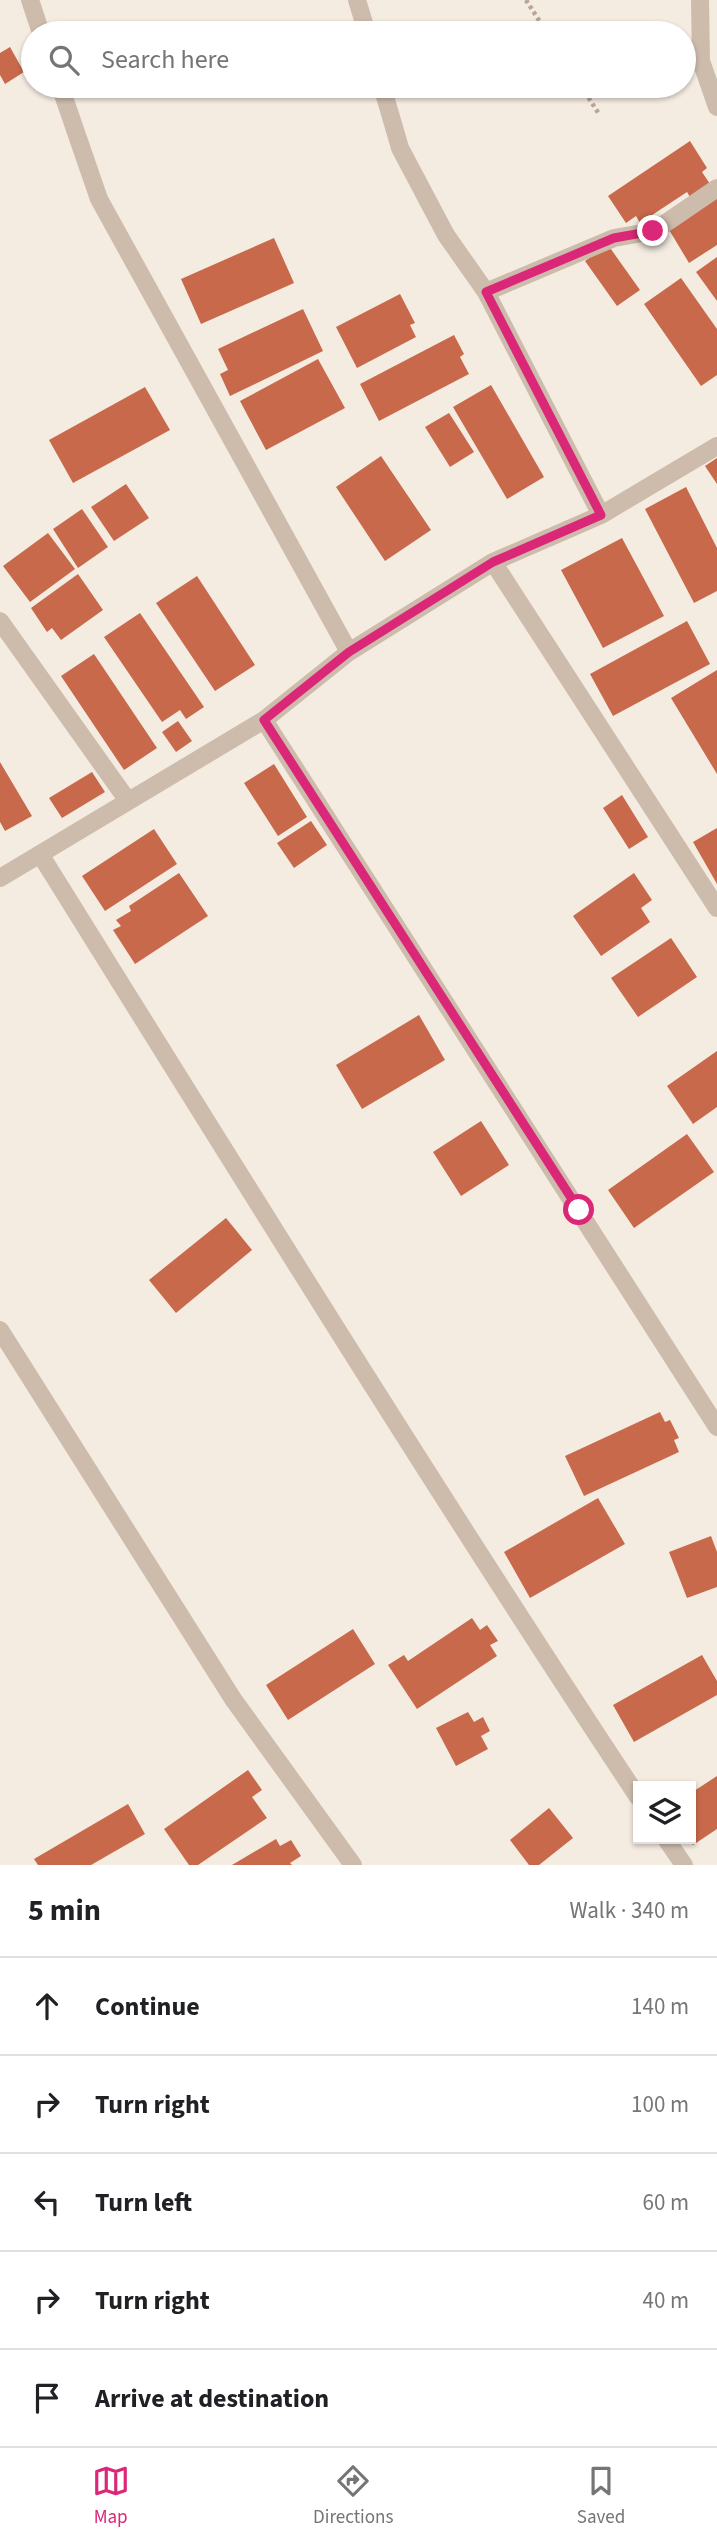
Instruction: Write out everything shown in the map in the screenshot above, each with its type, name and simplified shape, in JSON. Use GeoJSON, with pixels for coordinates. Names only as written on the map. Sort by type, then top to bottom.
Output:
{"type":"FeatureCollection","features":[{"type":"Feature","properties":{"kind":"street"},"geometry":{"type":"LineString","coordinates":[[30,0],[37,21]]}},
{"type":"Feature","properties":{"kind":"street"},"geometry":{"type":"LineString","coordinates":[[357,0],[363,21]]}},
{"type":"Feature","properties":{"kind":"street"},"geometry":{"type":"LineString","coordinates":[[700,0],[701,61],[717,107]]}},
{"type":"Feature","properties":{"kind":"street"},"geometry":{"type":"LineString","coordinates":[[64,98],[99,199],[349,652]]}},
{"type":"Feature","properties":{"kind":"street"},"geometry":{"type":"LineString","coordinates":[[385,98],[400,148],[446,235],[486,292],[601,515]]}},
{"type":"Feature","properties":{"kind":"street"},"geometry":{"type":"LineString","coordinates":[[486,292],[614,238],[653,231],[717,188]]}},
{"type":"Feature","properties":{"kind":"street"},"geometry":{"type":"LineString","coordinates":[[0,878],[264,720],[349,652],[493,562],[601,515],[717,446]]}},
{"type":"Feature","properties":{"kind":"street"},"geometry":{"type":"LineString","coordinates":[[493,562],[717,908]]}},
{"type":"Feature","properties":{"kind":"street"},"geometry":{"type":"LineString","coordinates":[[0,621],[128,801]]}},
{"type":"Feature","properties":{"kind":"street"},"geometry":{"type":"LineString","coordinates":[[264,720],[717,1427]]}},
{"type":"Feature","properties":{"kind":"street"},"geometry":{"type":"LineString","coordinates":[[40,854],[323,1308],[522,1621],[633,1789]]}},
{"type":"Feature","properties":{"kind":"street"},"geometry":{"type":"LineString","coordinates":[[0,1330],[233,1699],[353,1865]]}},
{"type":"Feature","properties":{"kind":"street"},"geometry":{"type":"LineString","coordinates":[[669,1844],[684,1865]]}},
{"type":"Feature","properties":{"kind":"path"},"geometry":{"type":"LineString","coordinates":[[526,0],[539,21]]}},
{"type":"Feature","properties":{"kind":"path"},"geometry":{"type":"LineString","coordinates":[[588,98],[599,114]]}},
{"type":"Feature","properties":{"kind":"building"},"geometry":{"type":"Polygon","coordinates":[[[10,47],[21,67],[21,74],[5,84],[0,75],[0,53],[10,47]]]}},
{"type":"Feature","properties":{"kind":"building"},"geometry":{"type":"Polygon","coordinates":[[[690,141],[707,168],[702,172],[710,184],[690,197],[687,192],[640,223],[636,216],[626,223],[608,196],[690,141]]]}},
{"type":"Feature","properties":{"kind":"building"},"geometry":{"type":"Polygon","coordinates":[[[717,197],[717,245],[689,263],[668,228],[717,197]]]}},
{"type":"Feature","properties":{"kind":"building"},"geometry":{"type":"Polygon","coordinates":[[[274,238],[294,283],[201,324],[181,279],[274,238]]]}},
{"type":"Feature","properties":{"kind":"building"},"geometry":{"type":"Polygon","coordinates":[[[608,245],[640,290],[617,306],[585,261],[608,245]]]}},
{"type":"Feature","properties":{"kind":"building"},"geometry":{"type":"Polygon","coordinates":[[[717,257],[717,301],[696,272],[717,257]]]}},
{"type":"Feature","properties":{"kind":"building"},"geometry":{"type":"Polygon","coordinates":[[[681,278],[717,329],[717,375],[701,386],[644,304],[681,278]]]}},
{"type":"Feature","properties":{"kind":"building"},"geometry":{"type":"Polygon","coordinates":[[[400,294],[415,323],[410,325],[416,337],[357,368],[336,327],[400,294]]]}},
{"type":"Feature","properties":{"kind":"building"},"geometry":{"type":"Polygon","coordinates":[[[303,309],[323,351],[230,396],[220,374],[228,370],[218,349],[303,309]]]}},
{"type":"Feature","properties":{"kind":"building"},"geometry":{"type":"Polygon","coordinates":[[[454,335],[464,354],[460,357],[469,374],[379,421],[360,384],[454,335]]]}},
{"type":"Feature","properties":{"kind":"building"},"geometry":{"type":"Polygon","coordinates":[[[318,359],[345,408],[266,450],[240,401],[318,359]]]}},
{"type":"Feature","properties":{"kind":"building"},"geometry":{"type":"Polygon","coordinates":[[[491,385],[544,477],[507,499],[453,407],[491,385]]]}},
{"type":"Feature","properties":{"kind":"building"},"geometry":{"type":"Polygon","coordinates":[[[145,387],[170,430],[73,483],[49,440],[145,387]]]}},
{"type":"Feature","properties":{"kind":"building"},"geometry":{"type":"Polygon","coordinates":[[[449,413],[474,452],[450,467],[425,427],[449,413]]]}},
{"type":"Feature","properties":{"kind":"building"},"geometry":{"type":"Polygon","coordinates":[[[381,456],[431,530],[385,561],[336,487],[381,456]]]}},
{"type":"Feature","properties":{"kind":"building"},"geometry":{"type":"Polygon","coordinates":[[[717,458],[717,484],[705,466],[717,458]]]}},
{"type":"Feature","properties":{"kind":"building"},"geometry":{"type":"Polygon","coordinates":[[[126,484],[149,518],[114,541],[91,507],[126,484]]]}},
{"type":"Feature","properties":{"kind":"building"},"geometry":{"type":"Polygon","coordinates":[[[686,487],[717,548],[717,591],[694,603],[645,509],[686,487]]]}},
{"type":"Feature","properties":{"kind":"building"},"geometry":{"type":"Polygon","coordinates":[[[82,509],[108,547],[78,568],[53,529],[82,509]]]}},
{"type":"Feature","properties":{"kind":"building"},"geometry":{"type":"Polygon","coordinates":[[[48,533],[75,569],[30,602],[3,566],[48,533]]]}},
{"type":"Feature","properties":{"kind":"building"},"geometry":{"type":"Polygon","coordinates":[[[622,538],[664,616],[603,648],[561,570],[622,538]]]}},
{"type":"Feature","properties":{"kind":"building"},"geometry":{"type":"Polygon","coordinates":[[[78,574],[103,610],[61,640],[52,628],[47,632],[31,608],[78,574]]]}},
{"type":"Feature","properties":{"kind":"building"},"geometry":{"type":"Polygon","coordinates":[[[197,576],[255,665],[215,691],[156,603],[197,576]]]}},
{"type":"Feature","properties":{"kind":"building"},"geometry":{"type":"Polygon","coordinates":[[[140,613],[204,707],[186,719],[180,710],[162,722],[104,637],[140,613]]]}},
{"type":"Feature","properties":{"kind":"building"},"geometry":{"type":"Polygon","coordinates":[[[687,621],[710,664],[613,716],[590,674],[687,621]]]}},
{"type":"Feature","properties":{"kind":"building"},"geometry":{"type":"Polygon","coordinates":[[[94,654],[157,748],[124,770],[61,676],[94,654]]]}},
{"type":"Feature","properties":{"kind":"building"},"geometry":{"type":"Polygon","coordinates":[[[717,670],[717,774],[671,698],[717,670]]]}},
{"type":"Feature","properties":{"kind":"building"},"geometry":{"type":"Polygon","coordinates":[[[178,721],[192,741],[176,752],[162,732],[178,721]]]}},
{"type":"Feature","properties":{"kind":"building"},"geometry":{"type":"Polygon","coordinates":[[[0,762],[32,816],[5,831],[0,822],[0,762]]]}},
{"type":"Feature","properties":{"kind":"building"},"geometry":{"type":"Polygon","coordinates":[[[274,764],[307,817],[278,836],[244,783],[274,764]]]}},
{"type":"Feature","properties":{"kind":"building"},"geometry":{"type":"Polygon","coordinates":[[[92,772],[105,792],[62,818],[49,798],[92,772]]]}},
{"type":"Feature","properties":{"kind":"building"},"geometry":{"type":"Polygon","coordinates":[[[622,795],[648,837],[629,849],[603,808],[622,795]]]}},
{"type":"Feature","properties":{"kind":"building"},"geometry":{"type":"Polygon","coordinates":[[[311,821],[327,845],[294,868],[277,843],[311,821]]]}},
{"type":"Feature","properties":{"kind":"building"},"geometry":{"type":"Polygon","coordinates":[[[717,828],[717,884],[693,842],[717,828]]]}},
{"type":"Feature","properties":{"kind":"building"},"geometry":{"type":"Polygon","coordinates":[[[154,829],[177,864],[105,911],[82,876],[154,829]]]}},
{"type":"Feature","properties":{"kind":"building"},"geometry":{"type":"Polygon","coordinates":[[[179,873],[208,916],[135,964],[113,930],[121,926],[116,920],[131,911],[129,906],[179,873]]]}},
{"type":"Feature","properties":{"kind":"building"},"geometry":{"type":"Polygon","coordinates":[[[634,873],[652,900],[641,908],[650,922],[601,956],[573,916],[634,873]]]}},
{"type":"Feature","properties":{"kind":"building"},"geometry":{"type":"Polygon","coordinates":[[[671,938],[697,977],[638,1017],[611,978],[671,938]]]}},
{"type":"Feature","properties":{"kind":"building"},"geometry":{"type":"Polygon","coordinates":[[[419,1015],[445,1060],[362,1109],[336,1065],[419,1015]]]}},
{"type":"Feature","properties":{"kind":"building"},"geometry":{"type":"Polygon","coordinates":[[[717,1051],[717,1107],[693,1124],[667,1086],[717,1051]]]}},
{"type":"Feature","properties":{"kind":"building"},"geometry":{"type":"Polygon","coordinates":[[[481,1121],[509,1165],[461,1196],[433,1152],[481,1121]]]}},
{"type":"Feature","properties":{"kind":"building"},"geometry":{"type":"Polygon","coordinates":[[[687,1134],[714,1172],[634,1228],[608,1190],[687,1134]]]}},
{"type":"Feature","properties":{"kind":"building"},"geometry":{"type":"Polygon","coordinates":[[[226,1218],[252,1250],[176,1313],[149,1280],[226,1218]]]}},
{"type":"Feature","properties":{"kind":"building"},"geometry":{"type":"Polygon","coordinates":[[[660,1412],[665,1422],[670,1420],[679,1438],[674,1440],[679,1452],[584,1496],[565,1456],[660,1412]]]}},
{"type":"Feature","properties":{"kind":"building"},"geometry":{"type":"Polygon","coordinates":[[[598,1498],[625,1544],[530,1598],[504,1552],[598,1498]]]}},
{"type":"Feature","properties":{"kind":"building"},"geometry":{"type":"Polygon","coordinates":[[[711,1536],[717,1552],[717,1587],[687,1598],[669,1552],[711,1536]]]}},
{"type":"Feature","properties":{"kind":"building"},"geometry":{"type":"Polygon","coordinates":[[[472,1618],[480,1630],[487,1625],[498,1641],[490,1645],[497,1656],[417,1709],[388,1665],[404,1655],[408,1661],[472,1618]]]}},
{"type":"Feature","properties":{"kind":"building"},"geometry":{"type":"Polygon","coordinates":[[[353,1629],[375,1664],[288,1720],[266,1685],[353,1629]]]}},
{"type":"Feature","properties":{"kind":"building"},"geometry":{"type":"Polygon","coordinates":[[[702,1655],[717,1681],[717,1695],[634,1742],[613,1705],[702,1655]]]}},
{"type":"Feature","properties":{"kind":"building"},"geometry":{"type":"Polygon","coordinates":[[[468,1712],[474,1722],[483,1717],[490,1731],[481,1736],[488,1749],[456,1766],[436,1728],[468,1712]]]}},
{"type":"Feature","properties":{"kind":"building"},"geometry":{"type":"Polygon","coordinates":[[[248,1770],[262,1790],[252,1797],[267,1818],[198,1865],[189,1865],[164,1829],[248,1770]]]}},
{"type":"Feature","properties":{"kind":"building"},"geometry":{"type":"Polygon","coordinates":[[[717,1776],[717,1829],[696,1843],[696,1790],[717,1776]]]}},
{"type":"Feature","properties":{"kind":"building"},"geometry":{"type":"Polygon","coordinates":[[[128,1804],[145,1834],[91,1865],[38,1865],[34,1859],[128,1804]]]}},
{"type":"Feature","properties":{"kind":"building"},"geometry":{"type":"Polygon","coordinates":[[[549,1808],[573,1838],[539,1865],[529,1865],[510,1840],[549,1808]]]}},
{"type":"Feature","properties":{"kind":"building"},"geometry":{"type":"Polygon","coordinates":[[[276,1839],[280,1846],[291,1840],[301,1856],[290,1863],[292,1865],[232,1865],[276,1839]]]}},
{"type":"Feature","properties":{"kind":"route"},"geometry":{"type":"LineString","coordinates":[[579,1210],[264,720],[349,652],[493,562],[601,515],[486,292],[614,238],[653,231]]}}]}
